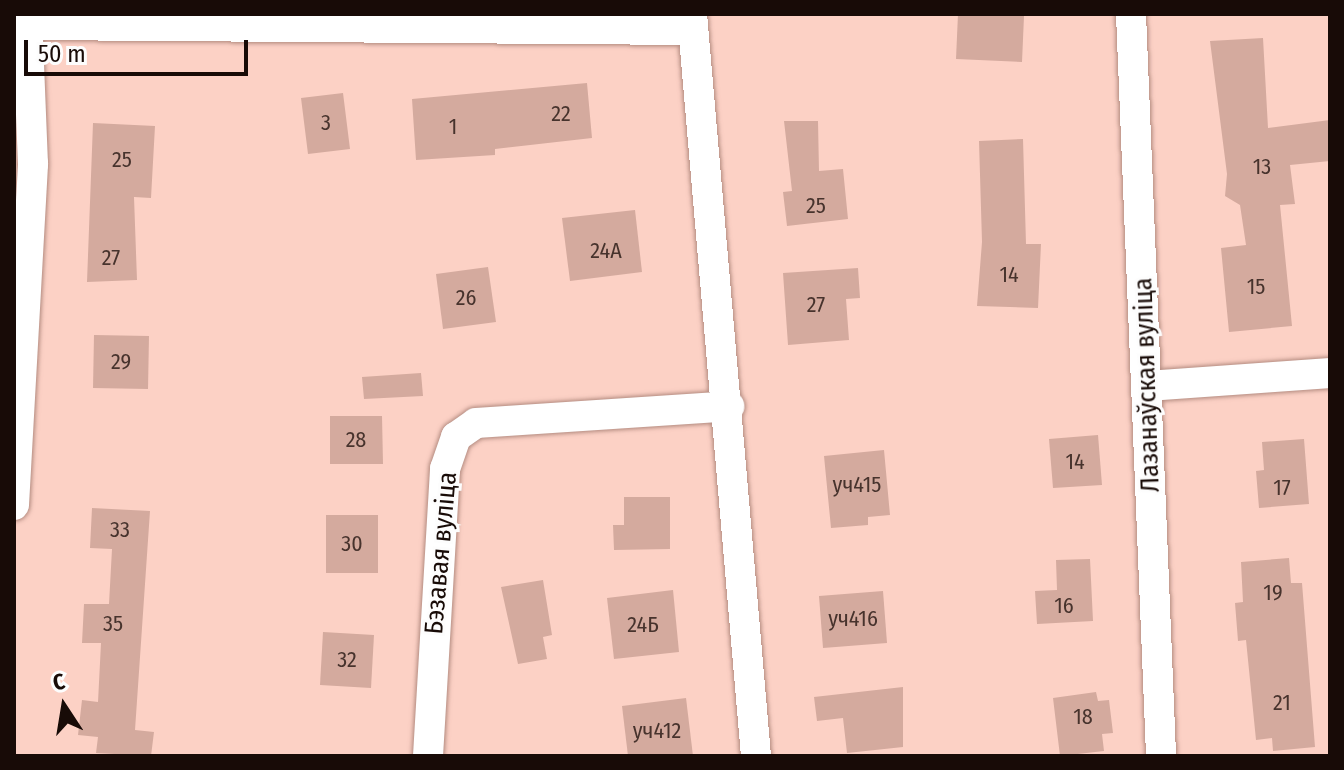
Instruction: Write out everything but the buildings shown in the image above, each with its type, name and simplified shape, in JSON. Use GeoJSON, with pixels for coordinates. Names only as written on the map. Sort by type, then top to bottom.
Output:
{"type":"FeatureCollection","features":[{"type":"Feature","properties":{"kind":"street","name":"Лазанаўская вуліца"},"geometry":{"type":"LineString","coordinates":[[1131,14],[1161,756]]}},
{"type":"Feature","properties":{"kind":"street"},"geometry":{"type":"LineString","coordinates":[[14,505],[33,164],[28,20],[692,22],[729,406],[756,756]]}},
{"type":"Feature","properties":{"kind":"street"},"geometry":{"type":"LineString","coordinates":[[1148,386],[1330,373]]}},
{"type":"Feature","properties":{"kind":"street","name":"Бэзавая вуліца"},"geometry":{"type":"LineString","coordinates":[[428,756],[445,469],[456,437],[476,423],[729,406]]}}]}
